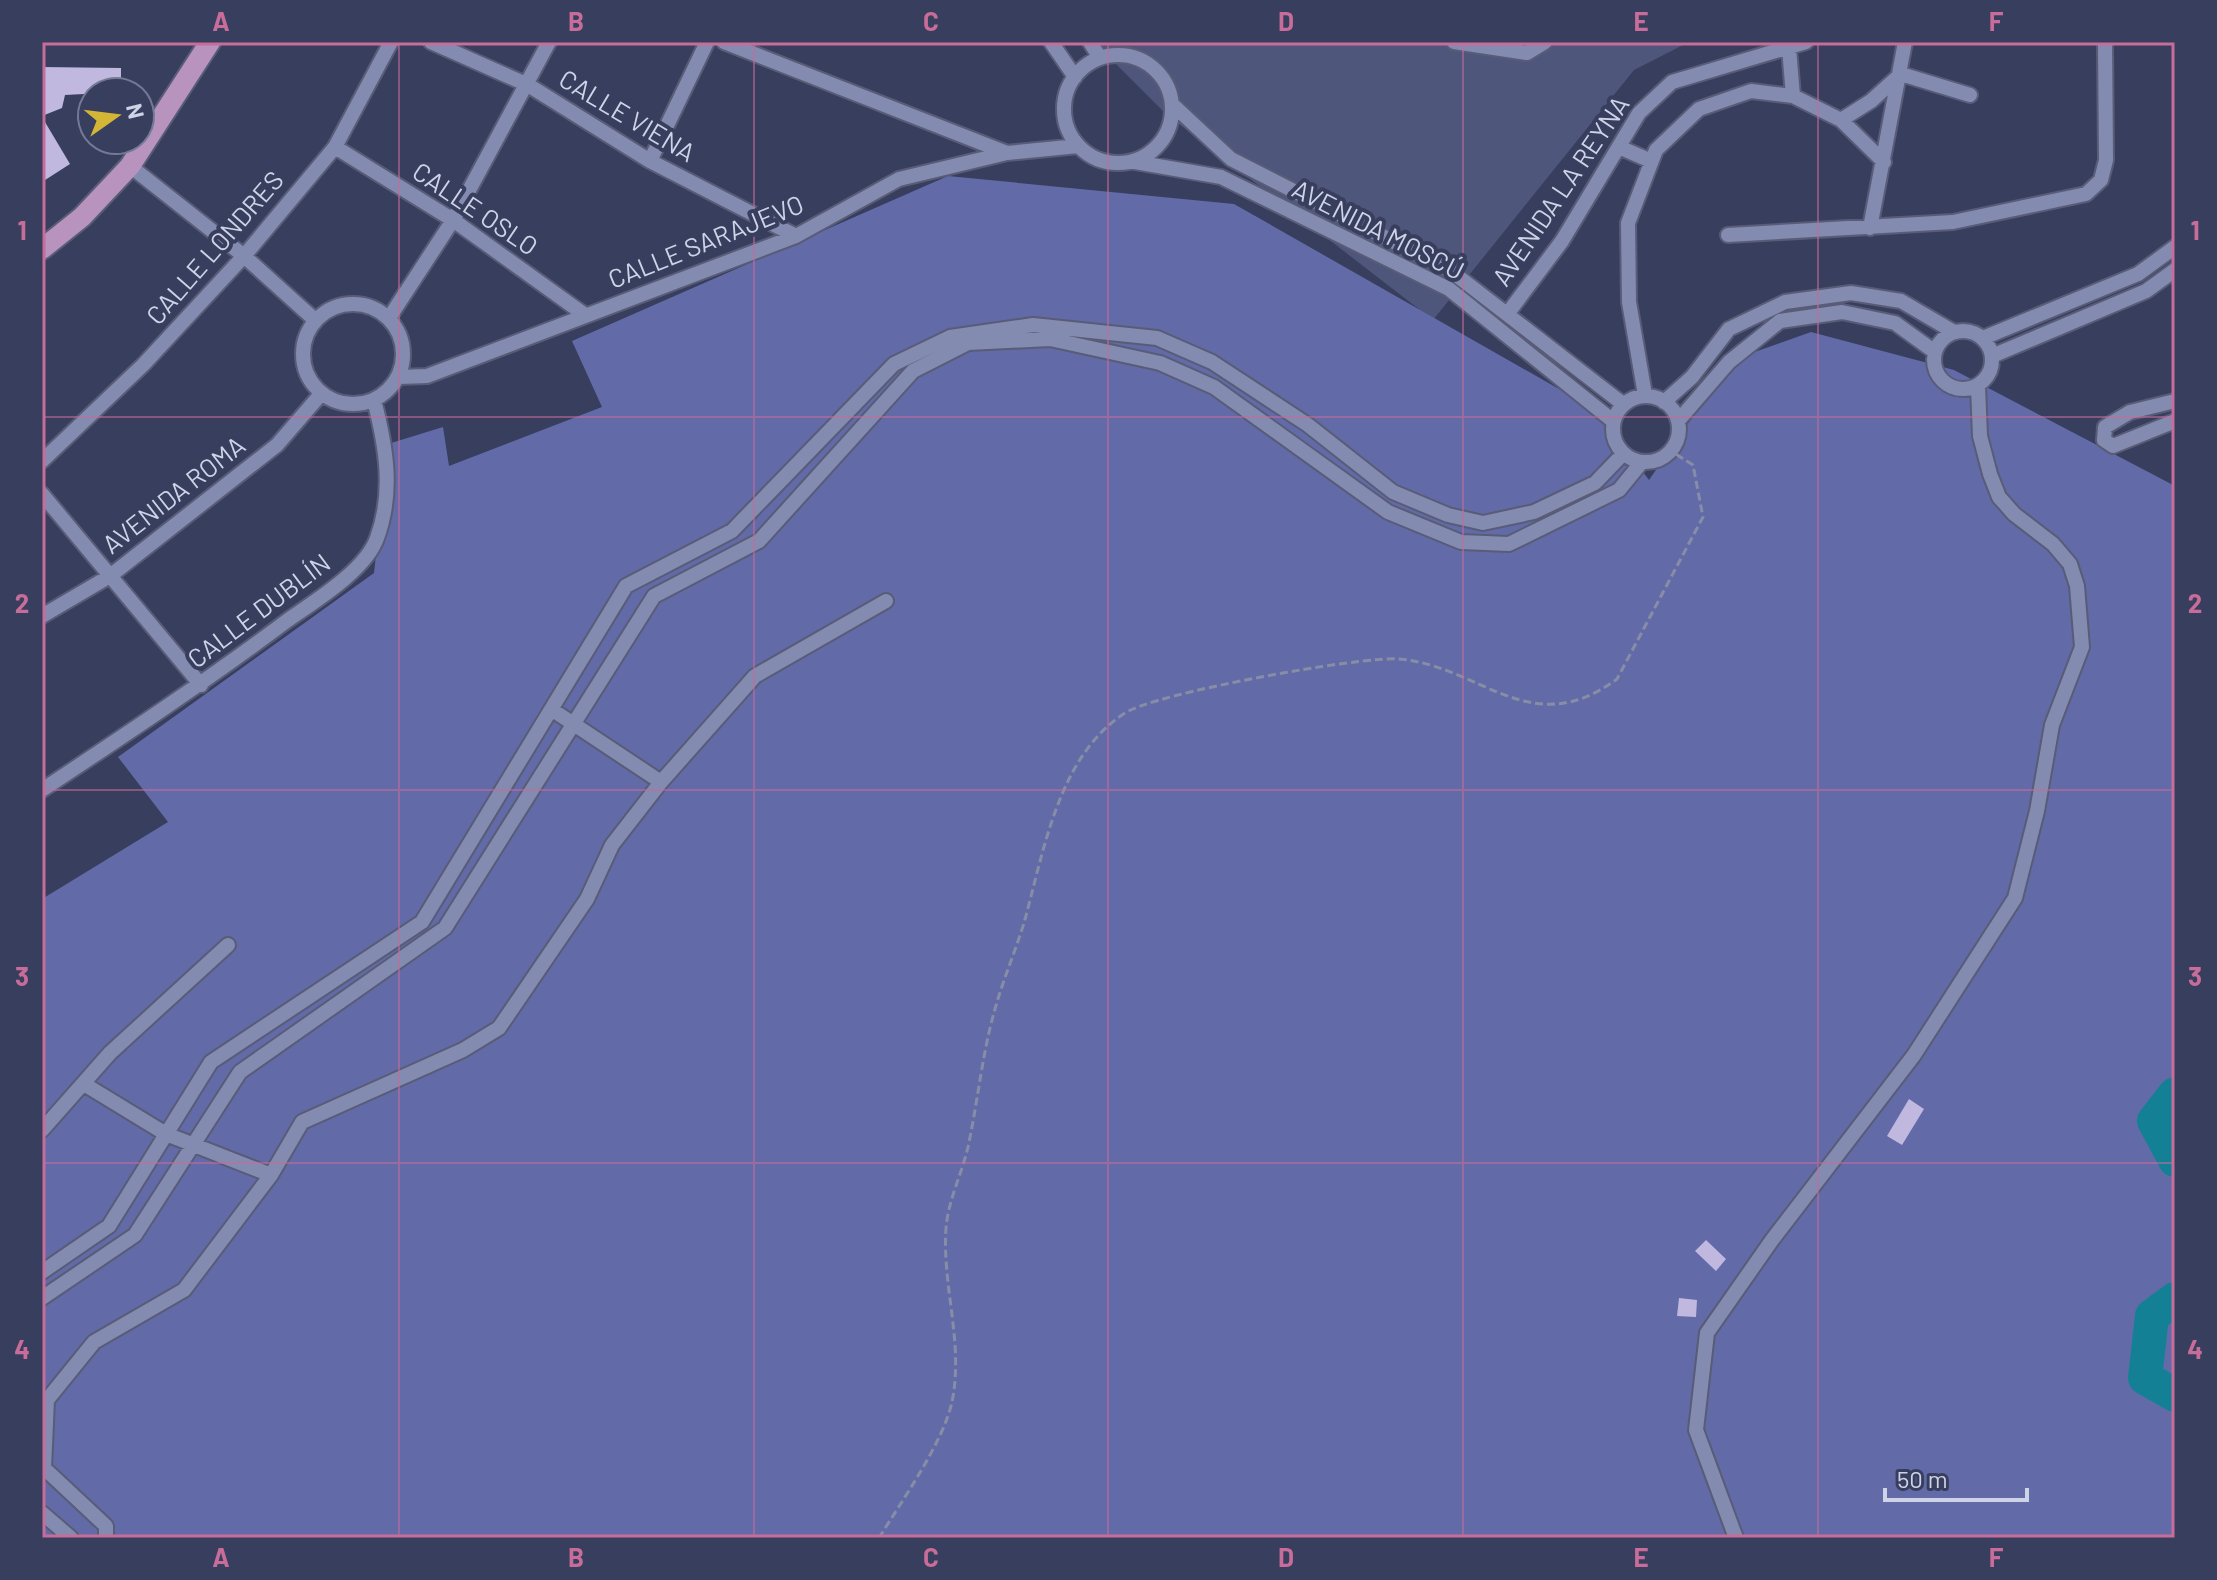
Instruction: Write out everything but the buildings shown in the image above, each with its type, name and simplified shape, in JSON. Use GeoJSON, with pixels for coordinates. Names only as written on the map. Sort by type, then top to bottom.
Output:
{"type":"FeatureCollection","features":[{"type":"Feature","properties":{"kind":"main road"},"geometry":{"type":"LineString","coordinates":[[42,249],[82,217],[130,166],[210,42]]}},
{"type":"Feature","properties":{"kind":"street","name":"CALLE LONDRES"},"geometry":{"type":"LineString","coordinates":[[42,461],[143,365],[244,256],[335,147],[391,42]]}},
{"type":"Feature","properties":{"kind":"street","name":"CALLE VIENA"},"geometry":{"type":"LineString","coordinates":[[431,42],[528,85],[650,161],[796,236]]}},
{"type":"Feature","properties":{"kind":"street"},"geometry":{"type":"LineString","coordinates":[[389,318],[453,220],[549,42]]}},
{"type":"Feature","properties":{"kind":"street"},"geometry":{"type":"LineString","coordinates":[[650,161],[707,42]]}},
{"type":"Feature","properties":{"kind":"street"},"geometry":{"type":"LineString","coordinates":[[724,42],[1007,153]]}},
{"type":"Feature","properties":{"kind":"street"},"geometry":{"type":"LineString","coordinates":[[1051,42],[1075,77]]}},
{"type":"Feature","properties":{"kind":"street"},"geometry":{"type":"LineString","coordinates":[[1090,42],[1100,58]]}},
{"type":"Feature","properties":{"kind":"street"},"geometry":{"type":"LineString","coordinates":[[1454,42],[1527,53],[1545,42]]}},
{"type":"Feature","properties":{"kind":"street","name":"AVENIDA LA REYNA"},"geometry":{"type":"LineString","coordinates":[[1508,313],[1562,241],[1639,113],[1672,82],[1806,42]]}},
{"type":"Feature","properties":{"kind":"street"},"geometry":{"type":"LineString","coordinates":[[1870,228],[1905,42]]}},
{"type":"Feature","properties":{"kind":"street"},"geometry":{"type":"LineString","coordinates":[[1728,235],[1953,222],[2086,194],[2101,180],[2106,160],[2105,42]]}},
{"type":"Feature","properties":{"kind":"street"},"geometry":{"type":"LineString","coordinates":[[1789,48],[1793,96]]}},
{"type":"Feature","properties":{"kind":"street"},"geometry":{"type":"LineString","coordinates":[[1117,54],[1150,64],[1162,76],[1172,104],[1170,126],[1163,141],[1135,162],[1104,162],[1078,146],[1068,130],[1064,112],[1066,93],[1075,77],[1100,58],[1117,54]]}},
{"type":"Feature","properties":{"kind":"street"},"geometry":{"type":"LineString","coordinates":[[1901,74],[1970,95]]}},
{"type":"Feature","properties":{"kind":"street"},"geometry":{"type":"LineString","coordinates":[[1841,120],[1871,101],[1901,74]]}},
{"type":"Feature","properties":{"kind":"street"},"geometry":{"type":"LineString","coordinates":[[1645,395],[1629,302],[1628,223],[1656,150],[1699,109],[1751,91],[1793,96],[1841,120],[1884,162]]}},
{"type":"Feature","properties":{"kind":"street","name":"AVENIDA MOSCÚ"},"geometry":{"type":"LineString","coordinates":[[1172,104],[1231,159],[1451,271],[1623,404]]}},
{"type":"Feature","properties":{"kind":"street","name":"CALLE SARAJEVO"},"geometry":{"type":"LineString","coordinates":[[399,377],[427,376],[796,236],[899,179],[1007,153],[1078,146]]}},
{"type":"Feature","properties":{"kind":"street","name":"CALLE OSLO"},"geometry":{"type":"LineString","coordinates":[[335,147],[453,220],[585,315]]}},
{"type":"Feature","properties":{"kind":"street"},"geometry":{"type":"LineString","coordinates":[[1619,147],[1651,161]]}},
{"type":"Feature","properties":{"kind":"street"},"geometry":{"type":"LineString","coordinates":[[1221,177],[1231,159]]}},
{"type":"Feature","properties":{"kind":"street","name":"AVENIDA MOSCÚ"},"geometry":{"type":"LineString","coordinates":[[1135,162],[1221,177],[1449,289],[1613,421]]}},
{"type":"Feature","properties":{"kind":"street"},"geometry":{"type":"LineString","coordinates":[[130,166],[244,256],[315,320]]}},
{"type":"Feature","properties":{"kind":"street"},"geometry":{"type":"LineString","coordinates":[[1348,239],[1354,223]]}},
{"type":"Feature","properties":{"kind":"street"},"geometry":{"type":"LineString","coordinates":[[1983,338],[2138,274],[2175,247]]}},
{"type":"Feature","properties":{"kind":"street"},"geometry":{"type":"LineString","coordinates":[[1992,356],[2146,291],[2175,270]]}},
{"type":"Feature","properties":{"kind":"street"},"geometry":{"type":"LineString","coordinates":[[1664,402],[1692,377],[1729,329],[1785,302],[1851,293],[1901,301],[1954,332],[1974,333],[1983,338],[1992,356],[1990,373],[1978,386],[1959,390],[1942,380],[1936,372],[1935,352],[1939,344],[1954,332]]}},
{"type":"Feature","properties":{"kind":"street"},"geometry":{"type":"LineString","coordinates":[[359,303],[389,318],[403,346],[399,377],[389,391],[374,400],[347,405],[321,394],[310,381],[302,350],[315,320],[328,310],[359,303]]}},
{"type":"Feature","properties":{"kind":"street"},"geometry":{"type":"LineString","coordinates":[[1678,421],[1729,362],[1780,321],[1842,312],[1895,323],[1935,352]]}},
{"type":"Feature","properties":{"kind":"street"},"geometry":{"type":"LineString","coordinates":[[42,1272],[109,1226],[211,1062],[422,922],[626,586],[732,531],[894,364],[950,337],[1033,325],[1157,338],[1212,362],[1308,425],[1393,492],[1448,515],[1483,523],[1534,512],[1595,483],[1623,454]]}},
{"type":"Feature","properties":{"kind":"street"},"geometry":{"type":"LineString","coordinates":[[42,1298],[135,1235],[240,1072],[445,928],[654,596],[759,541],[913,371],[968,343],[1050,339],[1160,363],[1201,381],[1388,512],[1461,542],[1509,544],[1619,490],[1641,463]]}},
{"type":"Feature","properties":{"kind":"street"},"geometry":{"type":"LineString","coordinates":[[1201,381],[1212,362]]}},
{"type":"Feature","properties":{"kind":"street"},"geometry":{"type":"LineString","coordinates":[[1736,1538],[1696,1430],[1707,1333],[1772,1240],[1914,1055],[2015,898],[2037,811],[2052,725],[2082,647],[2077,586],[2070,564],[2053,544],[2014,514],[1999,497],[1980,436],[1978,386]]}},
{"type":"Feature","properties":{"kind":"street","name":"AVENIDA ROMA"},"geometry":{"type":"LineString","coordinates":[[42,616],[110,576],[277,445],[321,394]]}},
{"type":"Feature","properties":{"kind":"street"},"geometry":{"type":"LineString","coordinates":[[1645,395],[1664,402],[1678,421],[1679,431],[1671,451],[1658,461],[1641,463],[1623,454],[1612,433],[1613,421],[1623,404],[1645,395]]}},
{"type":"Feature","properties":{"kind":"street","name":"CALLE DUBLÍN"},"geometry":{"type":"LineString","coordinates":[[42,790],[201,685],[348,576],[377,541],[387,487],[386,447],[374,400]]}},
{"type":"Feature","properties":{"kind":"street"},"geometry":{"type":"LineString","coordinates":[[2175,401],[2130,412],[2105,427],[2104,440],[2113,446],[2175,421]]}},
{"type":"Feature","properties":{"kind":"street"},"geometry":{"type":"LineString","coordinates":[[839,424],[854,438]]}},
{"type":"Feature","properties":{"kind":"street"},"geometry":{"type":"LineString","coordinates":[[1355,488],[1368,473]]}},
{"type":"Feature","properties":{"kind":"street"},"geometry":{"type":"LineString","coordinates":[[42,494],[201,685]]}},
{"type":"Feature","properties":{"kind":"street"},"geometry":{"type":"LineString","coordinates":[[106,1538],[106,1526],[43,1468],[47,1400],[94,1342],[184,1290],[271,1175],[302,1122],[463,1050],[499,1028],[587,899],[612,845],[661,782],[755,676],[886,601]]}},
{"type":"Feature","properties":{"kind":"street"},"geometry":{"type":"LineString","coordinates":[[551,709],[575,722],[661,782]]}},
{"type":"Feature","properties":{"kind":"street"},"geometry":{"type":"LineString","coordinates":[[42,1130],[110,1053],[228,945]]}},
{"type":"Feature","properties":{"kind":"street"},"geometry":{"type":"LineString","coordinates":[[84,1084],[166,1134],[271,1175]]}},
{"type":"Feature","properties":{"kind":"street"},"geometry":{"type":"LineString","coordinates":[[42,1513],[71,1538]]}},
{"type":"Feature","properties":{"kind":"path"},"geometry":{"type":"LineString","coordinates":[[879,1538],[925,1462],[951,1405],[957,1349],[946,1226],[968,1148],[994,1010],[1060,799],[1088,749],[1102,730],[1129,710],[1162,699],[1359,661],[1397,659],[1428,664],[1505,698],[1543,705],[1574,701],[1598,692],[1617,679],[1703,517],[1693,465],[1671,451]]}},
{"type":"Feature","properties":{"kind":"shaded area"},"geometry":{"type":"Polygon","coordinates":[[[1094,42],[1689,42],[1634,70],[1433,320],[1165,113],[1094,42]]]}},
{"type":"Feature","properties":{"kind":"shaded area"},"geometry":{"type":"Polygon","coordinates":[[[948,176],[1234,204],[1596,410],[1649,480],[1732,360],[1811,332],[1954,370],[2175,486],[2175,1538],[42,1538],[42,899],[168,822],[118,757],[374,573],[388,444],[443,427],[449,466],[602,407],[572,341],[948,176]]]}},
{"type":"Feature","properties":{"kind":"waterway"},"geometry":{"type":"LineString","coordinates":[[2175,1094],[2154,1121],[2175,1160]]}},
{"type":"Feature","properties":{"kind":"waterway"},"geometry":{"type":"LineString","coordinates":[[2175,1299],[2152,1316],[2145,1378],[2175,1395]]}}]}
